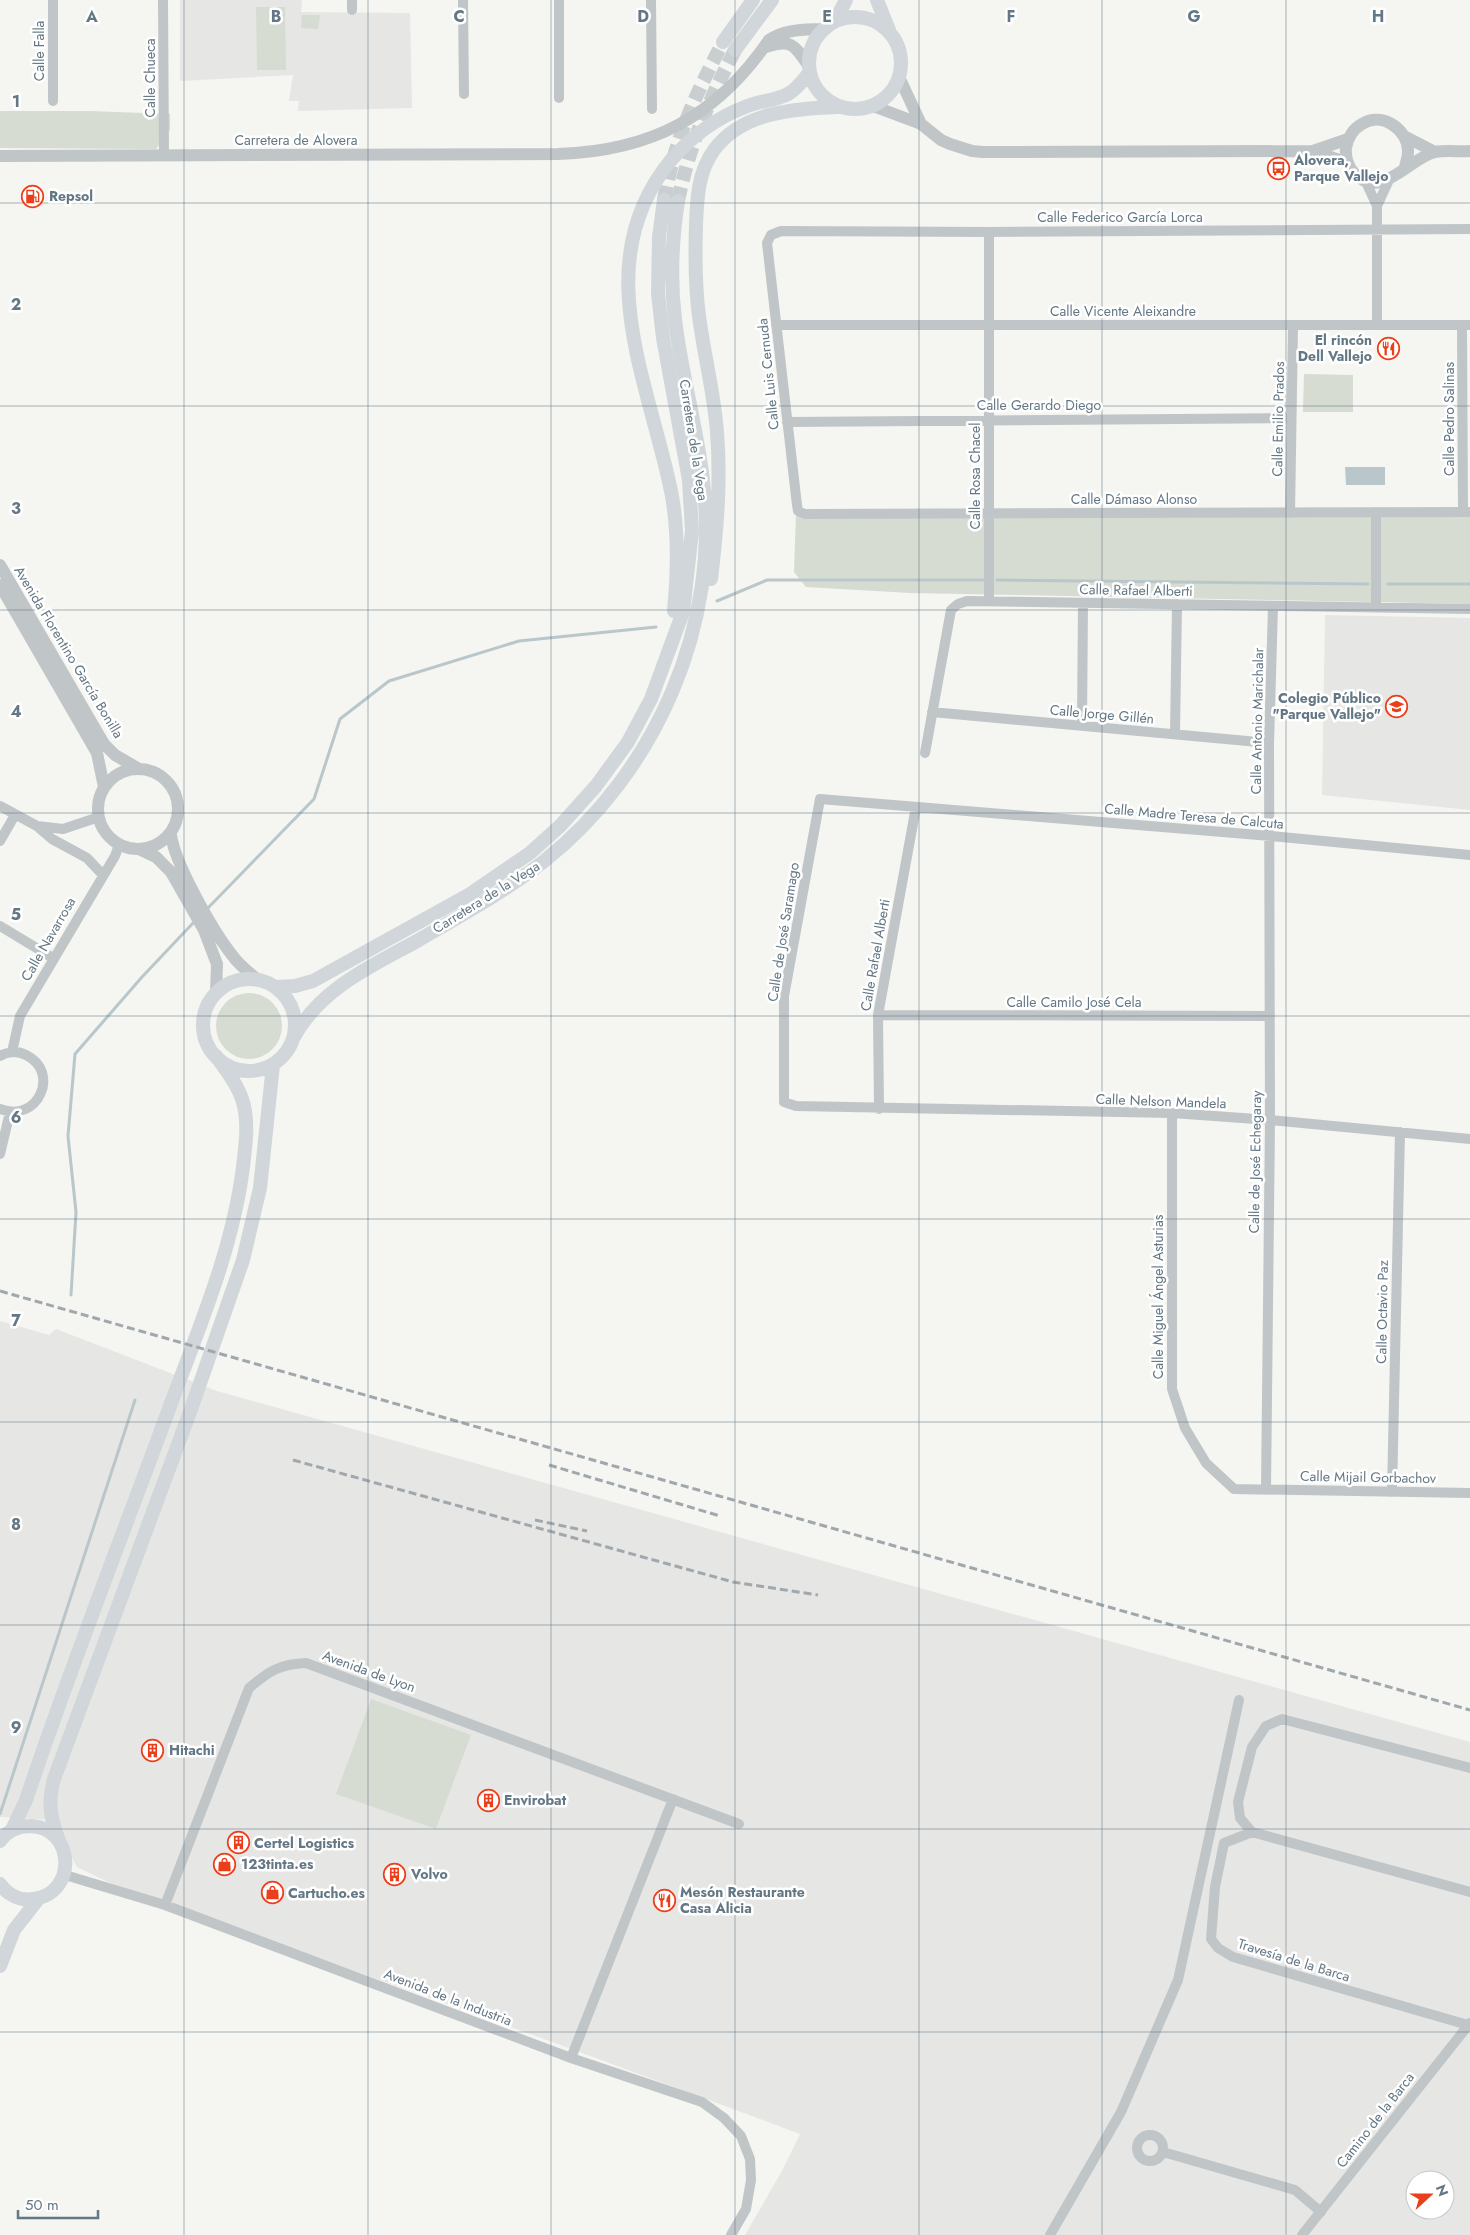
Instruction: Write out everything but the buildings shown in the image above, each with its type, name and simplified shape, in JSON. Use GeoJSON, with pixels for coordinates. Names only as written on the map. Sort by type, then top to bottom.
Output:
{"type":"FeatureCollection","features":[{"type":"Feature","properties":{"kind":"main road"},"geometry":{"type":"LineString","coordinates":[[753,0],[729,46],[772,0]]}},
{"type":"Feature","properties":{"kind":"main road"},"geometry":{"type":"LineString","coordinates":[[835,21],[846,0]]}},
{"type":"Feature","properties":{"kind":"main road"},"geometry":{"type":"LineString","coordinates":[[677,680],[698,643],[709,596],[718,508],[716,417],[699,316],[694,257],[699,183],[708,160],[726,137],[740,127],[762,117],[783,112],[838,107],[856,109],[873,106],[883,100],[892,90],[899,77],[900,60],[898,47],[890,33],[877,0]]}},
{"type":"Feature","properties":{"kind":"main road"},"geometry":{"type":"LineString","coordinates":[[838,107],[824,96],[813,82],[809,69],[810,51],[822,29],[835,21],[850,17],[862,17],[881,25],[890,33]]}},
{"type":"Feature","properties":{"kind":"main road"},"geometry":{"type":"LineString","coordinates":[[671,645],[678,558],[676,528],[665,467],[630,320],[626,286],[631,240],[647,196],[666,167],[685,145],[725,116],[746,106],[787,94],[809,69]]}},
{"type":"Feature","properties":{"kind":"main road","name":"Carretera de la Vega"},"geometry":{"type":"LineString","coordinates":[[275,987],[306,983],[352,960],[486,884],[535,849],[581,804],[628,742],[651,699],[680,620],[691,552],[691,515],[686,460],[664,345],[658,294],[659,237],[664,200]]}},
{"type":"Feature","properties":{"kind":"main road","name":"Carretera de la Vega"},"geometry":{"type":"LineString","coordinates":[[294,1037],[311,1010],[332,992],[366,969],[503,891],[569,840],[599,809],[633,766],[656,727],[677,680],[696,619],[702,584],[705,534],[704,483],[678,343],[672,291],[673,245],[678,201]]}},
{"type":"Feature","properties":{"kind":"main road"},"geometry":{"type":"LineString","coordinates":[[12,1830],[26,1800],[207,1304],[234,1217],[242,1176],[246,1126],[245,1111],[239,1091],[208,1045],[204,1032],[204,1018],[208,1004],[216,993],[226,985],[237,980],[257,979],[275,987],[286,996],[293,1009],[296,1023],[294,1037],[286,1053],[272,1065],[258,1070],[242,1070],[228,1066],[216,1056]]}},
{"type":"Feature","properties":{"kind":"main road"},"geometry":{"type":"LineString","coordinates":[[0,1966],[14,1930],[39,1898],[55,1890],[65,1875],[65,1856],[49,1808],[54,1779],[190,1412],[244,1260],[257,1208],[272,1065]]}},
{"type":"Feature","properties":{"kind":"main road"},"geometry":{"type":"LineString","coordinates":[[0,1839],[12,1830],[24,1826],[36,1826],[48,1830],[58,1838]]}},
{"type":"Feature","properties":{"kind":"main road"},"geometry":{"type":"LineString","coordinates":[[0,1884],[10,1894],[19,1898],[39,1898]]}},
{"type":"Feature","properties":{"kind":"street","name":"Calle Falla"},"geometry":{"type":"LineString","coordinates":[[53,0],[53,101]]}},
{"type":"Feature","properties":{"kind":"street","name":"Calle Chueca"},"geometry":{"type":"LineString","coordinates":[[163,0],[164,155]]}},
{"type":"Feature","properties":{"kind":"street"},"geometry":{"type":"LineString","coordinates":[[463,0],[464,94]]}},
{"type":"Feature","properties":{"kind":"street"},"geometry":{"type":"LineString","coordinates":[[558,0],[560,98]]}},
{"type":"Feature","properties":{"kind":"street"},"geometry":{"type":"LineString","coordinates":[[651,0],[652,109]]}},
{"type":"Feature","properties":{"kind":"street","name":"Carretera de Alovera"},"geometry":{"type":"LineString","coordinates":[[0,156],[558,154],[592,152],[642,141],[688,119],[711,103],[733,82],[769,40],[782,33],[822,29]]}},
{"type":"Feature","properties":{"kind":"street"},"geometry":{"type":"LineString","coordinates":[[763,48],[780,43],[789,44],[797,49],[809,69]]}},
{"type":"Feature","properties":{"kind":"street"},"geometry":{"type":"LineString","coordinates":[[899,77],[921,124]]}},
{"type":"Feature","properties":{"kind":"street"},"geometry":{"type":"LineString","coordinates":[[873,106],[921,124],[946,142],[972,151],[983,152],[1313,151],[1348,139]]}},
{"type":"Feature","properties":{"kind":"street"},"geometry":{"type":"LineString","coordinates":[[1405,167],[1408,151],[1404,136],[1399,129],[1389,122],[1376,120],[1365,122],[1354,129],[1348,139],[1345,151],[1348,163],[1355,174],[1365,180],[1377,183],[1389,180],[1405,167],[1435,152],[1470,151]]}},
{"type":"Feature","properties":{"kind":"street"},"geometry":{"type":"LineString","coordinates":[[1404,136],[1435,152]]}},
{"type":"Feature","properties":{"kind":"street"},"geometry":{"type":"LineString","coordinates":[[1313,151],[1348,163]]}},
{"type":"Feature","properties":{"kind":"street"},"geometry":{"type":"LineString","coordinates":[[1365,180],[1377,206]]}},
{"type":"Feature","properties":{"kind":"street"},"geometry":{"type":"LineString","coordinates":[[1377,325],[1377,206],[1389,180]]}},
{"type":"Feature","properties":{"kind":"street","name":"Calle Federico García Lorca"},"geometry":{"type":"LineString","coordinates":[[771,235],[781,231],[989,232],[1377,228],[1470,229]]}},
{"type":"Feature","properties":{"kind":"street","name":"Calle Rosa Chacel"},"geometry":{"type":"LineString","coordinates":[[989,232],[989,601]]}},
{"type":"Feature","properties":{"kind":"street","name":"Calle Luis Cernuda"},"geometry":{"type":"LineString","coordinates":[[771,235],[767,243],[798,511]]}},
{"type":"Feature","properties":{"kind":"street","name":"Calle Vicente Aleixandre"},"geometry":{"type":"LineString","coordinates":[[776,325],[1466,325]]}},
{"type":"Feature","properties":{"kind":"street","name":"Calle Pedro Salinas"},"geometry":{"type":"LineString","coordinates":[[1466,325],[1466,512]]}},
{"type":"Feature","properties":{"kind":"street","name":"Calle Emilio Prados"},"geometry":{"type":"LineString","coordinates":[[1290,512],[1293,326]]}},
{"type":"Feature","properties":{"kind":"street","name":"Calle Gerardo Diego"},"geometry":{"type":"LineString","coordinates":[[787,422],[1291,418]]}},
{"type":"Feature","properties":{"kind":"street","name":"Calle Dámaso Alonso"},"geometry":{"type":"LineString","coordinates":[[798,511],[811,514],[1466,512]]}},
{"type":"Feature","properties":{"kind":"street"},"geometry":{"type":"LineString","coordinates":[[1376,512],[1376,608]]}},
{"type":"Feature","properties":{"kind":"street","name":"Avenida Florentino García Bonilla"},"geometry":{"type":"LineString","coordinates":[[0,565],[104,744],[115,755],[139,769]]}},
{"type":"Feature","properties":{"kind":"street","name":"Avenida Florentino García Bonilla"},"geometry":{"type":"LineString","coordinates":[[0,585],[97,753],[104,787]]}},
{"type":"Feature","properties":{"kind":"street","name":"Calle Rafael Alberti"},"geometry":{"type":"LineString","coordinates":[[925,753],[951,610],[967,600],[1470,609]]}},
{"type":"Feature","properties":{"kind":"street"},"geometry":{"type":"LineString","coordinates":[[1082,726],[1083,602]]}},
{"type":"Feature","properties":{"kind":"street"},"geometry":{"type":"LineString","coordinates":[[1175,734],[1177,604]]}},
{"type":"Feature","properties":{"kind":"street","name":"Calle Antonio Marichalar"},"geometry":{"type":"LineString","coordinates":[[1271,836],[1269,743],[1273,606]]}},
{"type":"Feature","properties":{"kind":"street","name":"Calle Jorge Gillén"},"geometry":{"type":"LineString","coordinates":[[932,712],[1269,743]]}},
{"type":"Feature","properties":{"kind":"street"},"geometry":{"type":"LineString","coordinates":[[216,993],[217,964],[204,930],[171,872],[156,857],[141,850],[119,845],[108,836],[99,817],[98,803],[104,787],[124,772],[139,769],[151,771],[165,779],[172,787],[178,802],[179,813],[171,835],[173,849],[213,926],[235,959],[257,979]]}},
{"type":"Feature","properties":{"kind":"street","name":"Calle de José Saramago"},"geometry":{"type":"LineString","coordinates":[[879,1109],[796,1106],[784,1102],[784,996],[820,799],[916,807]]}},
{"type":"Feature","properties":{"kind":"street"},"geometry":{"type":"LineString","coordinates":[[0,806],[38,826],[52,838],[87,858],[103,875]]}},
{"type":"Feature","properties":{"kind":"street","name":"Calle Rafael Alberti"},"geometry":{"type":"LineString","coordinates":[[879,1109],[878,1015],[916,807]]}},
{"type":"Feature","properties":{"kind":"street","name":"Calle Madre Teresa de Calcuta"},"geometry":{"type":"LineString","coordinates":[[916,807],[1271,836],[1470,855]]}},
{"type":"Feature","properties":{"kind":"street"},"geometry":{"type":"LineString","coordinates":[[0,841],[15,815]]}},
{"type":"Feature","properties":{"kind":"street"},"geometry":{"type":"LineString","coordinates":[[38,826],[63,829],[99,817]]}},
{"type":"Feature","properties":{"kind":"street"},"geometry":{"type":"LineString","coordinates":[[141,850],[159,844],[171,835]]}},
{"type":"Feature","properties":{"kind":"street","name":"Calle de José Echegaray"},"geometry":{"type":"LineString","coordinates":[[1266,1488],[1271,836]]}},
{"type":"Feature","properties":{"kind":"street","name":"Calle Navarrosa"},"geometry":{"type":"LineString","coordinates":[[12,1052],[20,1016],[115,856],[119,845]]}},
{"type":"Feature","properties":{"kind":"street"},"geometry":{"type":"LineString","coordinates":[[0,926],[53,958]]}},
{"type":"Feature","properties":{"kind":"street","name":"Calle Camilo José Cela"},"geometry":{"type":"LineString","coordinates":[[878,1015],[1270,1016]]}},
{"type":"Feature","properties":{"kind":"street"},"geometry":{"type":"LineString","coordinates":[[0,1056],[12,1052],[22,1053],[31,1058],[38,1065],[43,1083],[36,1102],[29,1108],[20,1112],[5,1110],[0,1154]]}},
{"type":"Feature","properties":{"kind":"street","name":"Calle Nelson Mandela"},"geometry":{"type":"LineString","coordinates":[[879,1109],[1172,1113],[1270,1120],[1470,1139]]}},
{"type":"Feature","properties":{"kind":"street","name":"Calle Miguel Ángel Asturias"},"geometry":{"type":"LineString","coordinates":[[1172,1113],[1172,1389],[1185,1428],[1206,1463],[1234,1489],[1266,1488]]}},
{"type":"Feature","properties":{"kind":"street","name":"Calle Octavio Paz"},"geometry":{"type":"LineString","coordinates":[[1392,1492],[1400,1132]]}},
{"type":"Feature","properties":{"kind":"street","name":"Calle Mijail Gorbachov"},"geometry":{"type":"LineString","coordinates":[[1266,1488],[1470,1493]]}},
{"type":"Feature","properties":{"kind":"street","name":"Avenida de Lyon"},"geometry":{"type":"LineString","coordinates":[[165,1905],[249,1688],[267,1673],[288,1664],[306,1663],[739,1824]]}},
{"type":"Feature","properties":{"kind":"street"},"geometry":{"type":"LineString","coordinates":[[1050,2235],[1121,2112],[1178,1980],[1240,1700]]}},
{"type":"Feature","properties":{"kind":"street"},"geometry":{"type":"LineString","coordinates":[[1470,1768],[1282,1719],[1266,1726],[1252,1747],[1238,1802],[1240,1818],[1252,1832],[1470,1892]]}},
{"type":"Feature","properties":{"kind":"street"},"geometry":{"type":"LineString","coordinates":[[571,2058],[673,1799]]}},
{"type":"Feature","properties":{"kind":"street","name":"Travesía de la Barca"},"geometry":{"type":"LineString","coordinates":[[1252,1832],[1224,1843],[1215,1887],[1210,1939],[1218,1948],[1233,1957],[1469,2024]]}},
{"type":"Feature","properties":{"kind":"street","name":"Avenida de la Industria"},"geometry":{"type":"LineString","coordinates":[[65,1875],[165,1905],[571,2058],[702,2102],[724,2118],[742,2136],[750,2159],[751,2180],[746,2209],[731,2235]]}},
{"type":"Feature","properties":{"kind":"street","name":"Camino de la Barca"},"geometry":{"type":"LineString","coordinates":[[1302,2235],[1469,2024]]}},
{"type":"Feature","properties":{"kind":"street"},"geometry":{"type":"LineString","coordinates":[[1162,2152],[1295,2190],[1321,2212]]}},
{"type":"Feature","properties":{"kind":"shaded area"},"geometry":{"type":"Polygon","coordinates":[[[180,0],[302,0],[301,12],[410,13],[412,108],[298,111],[299,101],[289,101],[293,75],[180,81],[180,0]]]}},
{"type":"Feature","properties":{"kind":"shaded area"},"geometry":{"type":"Polygon","coordinates":[[[256,7],[285,7],[286,70],[257,70],[256,7]]]}},
{"type":"Feature","properties":{"kind":"shaded area"},"geometry":{"type":"Polygon","coordinates":[[[302,15],[320,15],[318,29],[301,28],[302,15]]]}},
{"type":"Feature","properties":{"kind":"shaded area"},"geometry":{"type":"Polygon","coordinates":[[[0,111],[90,111],[170,114],[170,130],[156,149],[0,148],[0,111]]]}},
{"type":"Feature","properties":{"kind":"shaded area"},"geometry":{"type":"Polygon","coordinates":[[[1304,374],[1353,375],[1353,412],[1303,412],[1304,374]]]}},
{"type":"Feature","properties":{"kind":"shaded area"},"geometry":{"type":"Polygon","coordinates":[[[1345,467],[1385,467],[1385,485],[1346,485],[1345,467]]]}},
{"type":"Feature","properties":{"kind":"shaded area"},"geometry":{"type":"Polygon","coordinates":[[[796,515],[1470,515],[1470,604],[910,593],[806,587],[794,572],[796,515]]]}},
{"type":"Feature","properties":{"kind":"shaded area","name":"Colegio Público \"Parque Vallejo\""},"geometry":{"type":"Polygon","coordinates":[[[1325,615],[1470,618],[1470,810],[1322,795],[1325,615]]]}},
{"type":"Feature","properties":{"kind":"shaded area"},"geometry":{"type":"Polygon","coordinates":[[[242,993],[256,993],[268,998],[277,1007],[282,1019],[280,1039],[273,1050],[256,1059],[242,1059],[230,1054],[221,1045],[216,1033],[216,1019],[221,1007],[230,998],[242,993]]]}},
{"type":"Feature","properties":{"kind":"shaded area"},"geometry":{"type":"Polygon","coordinates":[[[0,1321],[49,1335],[56,1329],[217,1391],[1470,1742],[1470,2235],[745,2235],[782,2171],[800,2134],[566,2047],[110,1883],[77,1867],[51,1820],[0,1817],[0,1321]]]}},
{"type":"Feature","properties":{"kind":"shaded area"},"geometry":{"type":"Polygon","coordinates":[[[371,1699],[471,1735],[436,1829],[336,1794],[371,1699]]]}},
{"type":"Feature","properties":{"kind":"waterway"},"geometry":{"type":"LineString","coordinates":[[717,601],[767,580],[983,580]]}},
{"type":"Feature","properties":{"kind":"waterway"},"geometry":{"type":"LineString","coordinates":[[997,580],[1368,584]]}},
{"type":"Feature","properties":{"kind":"waterway"},"geometry":{"type":"LineString","coordinates":[[1388,584],[1470,584]]}},
{"type":"Feature","properties":{"kind":"waterway"},"geometry":{"type":"LineString","coordinates":[[206,910],[314,799],[340,719],[389,681],[519,641],[656,627]]}},
{"type":"Feature","properties":{"kind":"waterway"},"geometry":{"type":"LineString","coordinates":[[71,1295],[76,1212],[68,1136],[75,1054],[142,977],[194,922]]}},
{"type":"Feature","properties":{"kind":"waterway"},"geometry":{"type":"LineString","coordinates":[[0,1814],[135,1400]]}},
{"type":"Feature","properties":{"kind":"tunnel"},"geometry":{"type":"LineString","coordinates":[[664,200],[674,157],[687,119],[723,42]]}},
{"type":"Feature","properties":{"kind":"tunnel"},"geometry":{"type":"LineString","coordinates":[[678,201],[694,142],[716,88],[735,50]]}},
{"type":"Feature","properties":{"kind":"railway"},"geometry":{"type":"LineString","coordinates":[[0,1291],[1470,1710]]}},
{"type":"Feature","properties":{"kind":"railway"},"geometry":{"type":"LineString","coordinates":[[293,1460],[733,1582],[818,1595]]}},
{"type":"Feature","properties":{"kind":"railway"},"geometry":{"type":"LineString","coordinates":[[549,1465],[720,1516]]}},
{"type":"Feature","properties":{"kind":"railway"},"geometry":{"type":"LineString","coordinates":[[535,1520],[587,1531]]}},
{"type":"Feature","properties":{"kind":"place","name":"Alovera, Parque Vallejo"},"geometry":{"type":"Point","coordinates":[1278,168]}},
{"type":"Feature","properties":{"kind":"place","name":"Repsol"},"geometry":{"type":"Point","coordinates":[33,196]}},
{"type":"Feature","properties":{"kind":"place","name":"El rincón Dell Vallejo"},"geometry":{"type":"Point","coordinates":[1388,348]}},
{"type":"Feature","properties":{"kind":"place","name":"Colegio Público \"Parque Vallejo\""},"geometry":{"type":"Point","coordinates":[1397,706]}},
{"type":"Feature","properties":{"kind":"place","name":"Hitachi"},"geometry":{"type":"Point","coordinates":[153,1750]}},
{"type":"Feature","properties":{"kind":"place","name":"Envirobat"},"geometry":{"type":"Point","coordinates":[488,1800]}},
{"type":"Feature","properties":{"kind":"place","name":"Certel Logistics"},"geometry":{"type":"Point","coordinates":[238,1843]}},
{"type":"Feature","properties":{"kind":"place","name":"123tinta.es"},"geometry":{"type":"Point","coordinates":[225,1864]}},
{"type":"Feature","properties":{"kind":"place","name":"Volvo"},"geometry":{"type":"Point","coordinates":[395,1874]}},
{"type":"Feature","properties":{"kind":"place","name":"Cartucho.es"},"geometry":{"type":"Point","coordinates":[272,1893]}},
{"type":"Feature","properties":{"kind":"place","name":"Mesón Restaurante Casa Alicia"},"geometry":{"type":"Point","coordinates":[664,1900]}}]}
